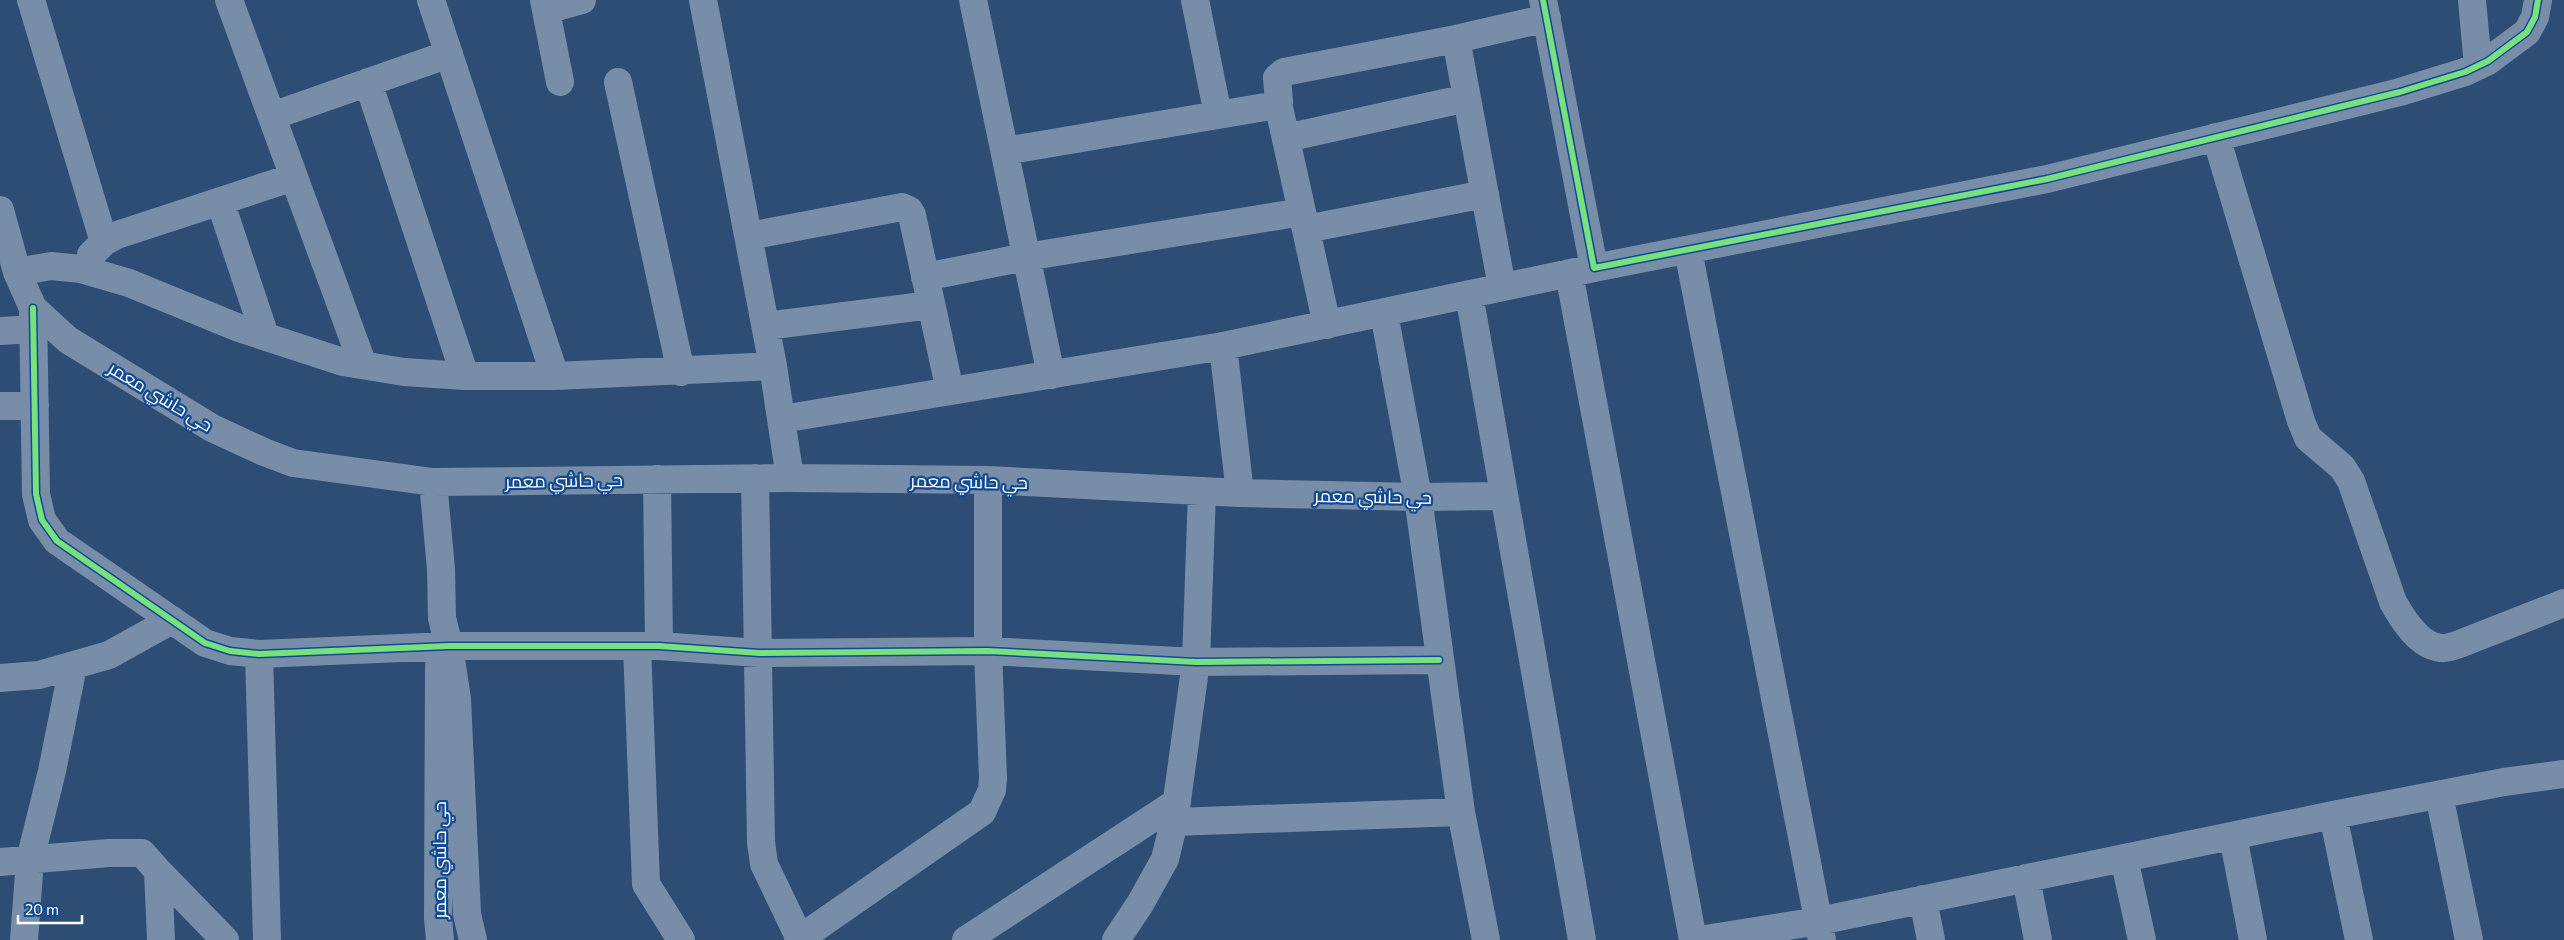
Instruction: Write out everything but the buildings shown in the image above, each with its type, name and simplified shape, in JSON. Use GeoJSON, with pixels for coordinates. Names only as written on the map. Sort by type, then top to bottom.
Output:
{"type":"FeatureCollection","features":[{"type":"Feature","properties":{"kind":"street"},"geometry":{"type":"LineString","coordinates":[[31,0],[104,242]]}},
{"type":"Feature","properties":{"kind":"street"},"geometry":{"type":"LineString","coordinates":[[229,0],[363,365]]}},
{"type":"Feature","properties":{"kind":"street"},"geometry":{"type":"LineString","coordinates":[[431,0],[555,376]]}},
{"type":"Feature","properties":{"kind":"street"},"geometry":{"type":"LineString","coordinates":[[560,82],[545,5],[582,0]]}},
{"type":"Feature","properties":{"kind":"street"},"geometry":{"type":"LineString","coordinates":[[703,0],[766,326],[790,478]]}},
{"type":"Feature","properties":{"kind":"street"},"geometry":{"type":"LineString","coordinates":[[973,0],[1051,375]]}},
{"type":"Feature","properties":{"kind":"street"},"geometry":{"type":"LineString","coordinates":[[1195,0],[1218,115]]}},
{"type":"Feature","properties":{"kind":"street"},"geometry":{"type":"LineString","coordinates":[[2472,0],[2478,66]]}},
{"type":"Feature","properties":{"kind":"street"},"geometry":{"type":"LineString","coordinates":[[782,419],[1223,346],[1581,270],[2047,179],[2400,92],[2478,66],[2488,61],[2527,32],[2534,17],[2538,0]]}},
{"type":"Feature","properties":{"kind":"street"},"geometry":{"type":"LineString","coordinates":[[1327,325],[1278,103],[1277,78],[1284,72],[1456,39],[1545,9],[1581,270],[1694,940]]}},
{"type":"Feature","properties":{"kind":"street"},"geometry":{"type":"LineString","coordinates":[[1456,39],[1502,287]]}},
{"type":"Feature","properties":{"kind":"street"},"geometry":{"type":"LineString","coordinates":[[272,116],[449,54]]}},
{"type":"Feature","properties":{"kind":"street"},"geometry":{"type":"LineString","coordinates":[[368,82],[465,376]]}},
{"type":"Feature","properties":{"kind":"street"},"geometry":{"type":"LineString","coordinates":[[618,82],[681,372]]}},
{"type":"Feature","properties":{"kind":"street"},"geometry":{"type":"LineString","coordinates":[[1286,138],[1467,98]]}},
{"type":"Feature","properties":{"kind":"street"},"geometry":{"type":"LineString","coordinates":[[1004,151],[1278,103]]}},
{"type":"Feature","properties":{"kind":"street"},"geometry":{"type":"LineString","coordinates":[[2216,137],[2301,421],[2308,438],[2342,467],[2351,482],[2393,602],[2402,618],[2415,634],[2441,648],[2458,645],[2564,603]]}},
{"type":"Feature","properties":{"kind":"street"},"geometry":{"type":"LineString","coordinates":[[81,269],[104,242],[117,235],[294,177]]}},
{"type":"Feature","properties":{"kind":"street"},"geometry":{"type":"LineString","coordinates":[[925,277],[1026,257],[1485,194]]}},
{"type":"Feature","properties":{"kind":"street"},"geometry":{"type":"LineString","coordinates":[[220,201],[264,336]]}},
{"type":"Feature","properties":{"kind":"street"},"geometry":{"type":"LineString","coordinates":[[748,236],[902,207],[909,210],[912,215],[950,391]]}},
{"type":"Feature","properties":{"kind":"street","name":"حي حاشي معمر"},"geometry":{"type":"LineString","coordinates":[[0,210],[16,272],[33,319],[212,428],[293,463],[433,482],[755,478],[988,480],[1240,493],[1418,497],[1504,496]]}},
{"type":"Feature","properties":{"kind":"street"},"geometry":{"type":"LineString","coordinates":[[1688,250],[1821,930]]}},
{"type":"Feature","properties":{"kind":"street"},"geometry":{"type":"LineString","coordinates":[[16,272],[51,266],[81,269],[129,284],[264,336],[343,362],[404,372],[465,376],[555,376],[681,372],[773,366]]}},
{"type":"Feature","properties":{"kind":"street"},"geometry":{"type":"LineString","coordinates":[[1469,294],[1582,940]]}},
{"type":"Feature","properties":{"kind":"street"},"geometry":{"type":"LineString","coordinates":[[766,326],[931,305]]}},
{"type":"Feature","properties":{"kind":"street"},"geometry":{"type":"LineString","coordinates":[[1384,313],[1418,497],[1438,660],[1461,812],[1486,940]]}},
{"type":"Feature","properties":{"kind":"street"},"geometry":{"type":"LineString","coordinates":[[0,331],[33,319],[36,494],[42,520],[56,541],[204,643],[230,651],[259,654],[444,641],[648,646],[759,653],[988,651],[1196,662],[1438,660]]}},
{"type":"Feature","properties":{"kind":"street"},"geometry":{"type":"LineString","coordinates":[[1223,346],[1240,493]]}},
{"type":"Feature","properties":{"kind":"street"},"geometry":{"type":"LineString","coordinates":[[0,406],[35,406]]}},
{"type":"Feature","properties":{"kind":"street"},"geometry":{"type":"LineString","coordinates":[[755,478],[761,842],[764,864],[799,940],[982,812],[992,790],[988,651],[988,480]]}},
{"type":"Feature","properties":{"kind":"street"},"geometry":{"type":"LineString","coordinates":[[657,479],[648,646],[646,884],[681,940]]}},
{"type":"Feature","properties":{"kind":"street","name":"حي حاشي معمر"},"geometry":{"type":"LineString","coordinates":[[433,482],[444,641],[438,918],[440,940]]}},
{"type":"Feature","properties":{"kind":"street"},"geometry":{"type":"LineString","coordinates":[[1116,940],[1140,904],[1165,859],[1176,812],[1196,662],[1202,491]]}},
{"type":"Feature","properties":{"kind":"street"},"geometry":{"type":"LineString","coordinates":[[0,678],[40,675],[109,655],[172,620]]}},
{"type":"Feature","properties":{"kind":"street","name":"حي حاشي معمر"},"geometry":{"type":"LineString","coordinates":[[444,641],[457,699],[467,914],[465,939]]}},
{"type":"Feature","properties":{"kind":"street"},"geometry":{"type":"LineString","coordinates":[[259,654],[267,940]]}},
{"type":"Feature","properties":{"kind":"street"},"geometry":{"type":"LineString","coordinates":[[24,940],[30,860],[52,771],[73,666]]}},
{"type":"Feature","properties":{"kind":"street"},"geometry":{"type":"LineString","coordinates":[[1699,940],[1821,930],[1923,899],[2439,795],[2564,774]]}},
{"type":"Feature","properties":{"kind":"street"},"geometry":{"type":"LineString","coordinates":[[2439,795],[2469,940]]}},
{"type":"Feature","properties":{"kind":"street"},"geometry":{"type":"LineString","coordinates":[[966,940],[1176,812],[1461,812]]}},
{"type":"Feature","properties":{"kind":"street"},"geometry":{"type":"LineString","coordinates":[[2333,816],[2359,940]]}},
{"type":"Feature","properties":{"kind":"street"},"geometry":{"type":"LineString","coordinates":[[2233,836],[2253,940]]}},
{"type":"Feature","properties":{"kind":"street"},"geometry":{"type":"LineString","coordinates":[[0,862],[142,852],[225,940]]}},
{"type":"Feature","properties":{"kind":"street"},"geometry":{"type":"LineString","coordinates":[[2124,858],[2142,940]]}},
{"type":"Feature","properties":{"kind":"street"},"geometry":{"type":"LineString","coordinates":[[158,871],[161,940]]}},
{"type":"Feature","properties":{"kind":"street"},"geometry":{"type":"LineString","coordinates":[[2026,878],[2038,940]]}},
{"type":"Feature","properties":{"kind":"street"},"geometry":{"type":"LineString","coordinates":[[1923,899],[1931,940]]}},
{"type":"Feature","properties":{"kind":"cycle path"},"geometry":{"type":"LineString","coordinates":[[1543,0],[1594,268],[2047,179],[2400,92],[2465,72],[2488,61],[2527,32],[2535,17],[2538,0]]}},
{"type":"Feature","properties":{"kind":"cycle path"},"geometry":{"type":"LineString","coordinates":[[33,308],[36,494],[42,520],[57,541],[205,643],[230,651],[259,654],[449,646],[659,646],[759,653],[988,651],[1196,662],[1439,660]]}}]}
